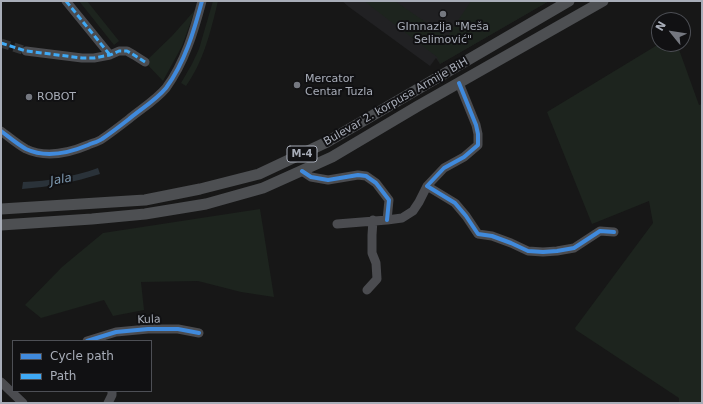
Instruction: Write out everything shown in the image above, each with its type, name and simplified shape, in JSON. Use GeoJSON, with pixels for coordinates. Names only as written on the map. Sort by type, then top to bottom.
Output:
{"type":"FeatureCollection","features":[{"type":"Feature","properties":{"kind":"main road","name":"Bulevar 2. korpusa Armije BiH"},"geometry":{"type":"LineString","coordinates":[[1,209],[145,200],[200,189],[259,174],[327,142],[569,1]]}},
{"type":"Feature","properties":{"kind":"main road","name":"Bulevar 2. korpusa Armije BiH"},"geometry":{"type":"LineString","coordinates":[[1,225],[145,214],[206,204],[262,188],[332,157],[458,83],[603,1]]}},
{"type":"Feature","properties":{"kind":"street"},"geometry":{"type":"LineString","coordinates":[[66,1],[110,55]]}},
{"type":"Feature","properties":{"kind":"street"},"geometry":{"type":"LineString","coordinates":[[1,131],[25,149],[47,154],[77,150],[101,140],[156,98],[166,87],[190,44],[202,1]]}},
{"type":"Feature","properties":{"kind":"street"},"geometry":{"type":"LineString","coordinates":[[26,51],[82,58],[94,58],[110,55],[119,51],[127,51],[144,62]]}},
{"type":"Feature","properties":{"kind":"street","name":"Bulevar 2. korpusa Armije BiH"},"geometry":{"type":"LineString","coordinates":[[337,224],[402,218],[413,211],[428,186],[444,168],[464,157],[478,145],[476,125],[458,83]]}},
{"type":"Feature","properties":{"kind":"street"},"geometry":{"type":"LineString","coordinates":[[302,171],[311,177],[328,180],[358,175],[366,176],[376,183],[389,200],[387,220]]}},
{"type":"Feature","properties":{"kind":"street"},"geometry":{"type":"LineString","coordinates":[[428,186],[455,203],[478,234],[492,236],[528,251],[543,252],[574,248],[600,231],[614,232]]}},
{"type":"Feature","properties":{"kind":"street"},"geometry":{"type":"LineString","coordinates":[[367,290],[377,279],[376,263],[372,253],[373,220]]}},
{"type":"Feature","properties":{"kind":"street","name":"Kula"},"geometry":{"type":"LineString","coordinates":[[100,338],[116,332],[148,329],[178,329],[199,333]]}},
{"type":"Feature","properties":{"kind":"street"},"geometry":{"type":"LineString","coordinates":[[1,382],[12,390]]}},
{"type":"Feature","properties":{"kind":"street"},"geometry":{"type":"LineString","coordinates":[[14,392],[23,403]]}},
{"type":"Feature","properties":{"kind":"street"},"geometry":{"type":"LineString","coordinates":[[108,403],[112,392]]}},
{"type":"Feature","properties":{"kind":"shaded area"},"geometry":{"type":"Polygon","coordinates":[[[79,1],[87,1],[119,41],[114,45],[79,1]]]}},
{"type":"Feature","properties":{"kind":"shaded area"},"geometry":{"type":"Polygon","coordinates":[[[213,1],[218,1],[213,23],[198,66],[186,86],[181,83],[199,49],[213,1]]]}},
{"type":"Feature","properties":{"kind":"shaded area"},"geometry":{"type":"Polygon","coordinates":[[[342,1],[549,1],[440,64],[436,58],[430,66],[342,1]]]}},
{"type":"Feature","properties":{"kind":"shaded area"},"geometry":{"type":"Polygon","coordinates":[[[364,1],[395,1],[447,37],[471,1],[549,1],[440,64],[437,57],[364,1]]]}},
{"type":"Feature","properties":{"kind":"shaded area"},"geometry":{"type":"Polygon","coordinates":[[[195,10],[182,46],[163,81],[145,62],[172,36],[195,10]]]}},
{"type":"Feature","properties":{"kind":"shaded area"},"geometry":{"type":"Polygon","coordinates":[[[651,49],[651,52],[680,52],[699,105],[702,104],[702,403],[679,403],[679,398],[576,330],[575,328],[653,223],[649,201],[592,224],[547,112],[651,49]]]}},
{"type":"Feature","properties":{"kind":"shaded area"},"geometry":{"type":"Polygon","coordinates":[[[260,209],[274,297],[241,292],[198,281],[141,282],[144,310],[113,316],[104,300],[41,318],[25,305],[62,267],[103,233],[260,209]]]}},
{"type":"Feature","properties":{"kind":"water","name":"Jala"},"geometry":{"type":"Polygon","coordinates":[[[98,168],[100,174],[91,177],[71,182],[22,189],[23,182],[61,178],[98,168]]]}},
{"type":"Feature","properties":{"kind":"tunnel"},"geometry":{"type":"LineString","coordinates":[[1,43],[26,51]]}},
{"type":"Feature","properties":{"kind":"marked path"},"geometry":{"type":"LineString","coordinates":[[66,1],[110,55]]}},
{"type":"Feature","properties":{"kind":"marked path"},"geometry":{"type":"LineString","coordinates":[[1,43],[26,51],[82,58],[94,58],[110,55],[119,51],[127,51],[145,62]]}},
{"type":"Feature","properties":{"kind":"cycle path"},"geometry":{"type":"LineString","coordinates":[[1,131],[26,149],[33,152],[49,154],[81,148],[100,140],[153,100],[166,88],[184,57],[202,1]]}},
{"type":"Feature","properties":{"kind":"cycle path"},"geometry":{"type":"LineString","coordinates":[[459,83],[476,125],[478,145],[464,157],[444,168],[427,186],[455,203],[478,234],[492,236],[528,251],[543,252],[574,248],[600,231],[614,232]]}},
{"type":"Feature","properties":{"kind":"cycle path"},"geometry":{"type":"LineString","coordinates":[[302,171],[311,177],[328,180],[358,175],[366,176],[376,183],[389,200],[387,220]]}},
{"type":"Feature","properties":{"kind":"cycle path"},"geometry":{"type":"LineString","coordinates":[[90,340],[116,332],[148,329],[178,329],[199,333]]}},
{"type":"Feature","properties":{"kind":"place","name":"GImnazija \"Meša Selimović\""},"geometry":{"type":"Point","coordinates":[443,14]}},
{"type":"Feature","properties":{"kind":"place","name":"Mercator Centar Tuzla"},"geometry":{"type":"Point","coordinates":[297,85]}},
{"type":"Feature","properties":{"kind":"place","name":"ROBOT"},"geometry":{"type":"Point","coordinates":[29,97]}}]}
